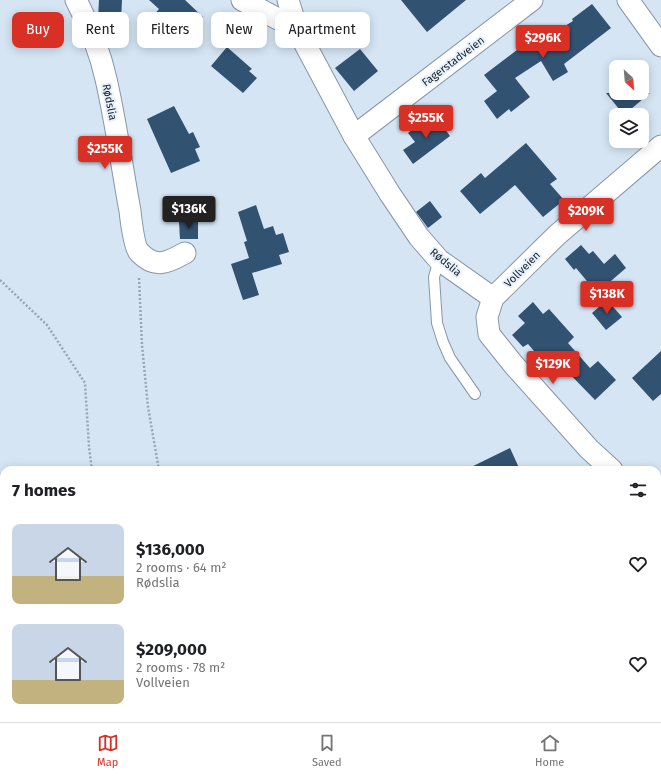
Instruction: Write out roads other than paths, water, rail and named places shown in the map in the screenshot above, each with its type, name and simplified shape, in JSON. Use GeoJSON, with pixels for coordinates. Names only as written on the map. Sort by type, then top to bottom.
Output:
{"type":"FeatureCollection","features":[{"type":"Feature","properties":{"kind":"street","name":"Rødslia"},"geometry":{"type":"LineString","coordinates":[[76,0],[98,52],[106,79],[122,173],[138,251],[151,262],[160,264],[185,253]]}},
{"type":"Feature","properties":{"kind":"street"},"geometry":{"type":"LineString","coordinates":[[242,0],[275,17]]}},
{"type":"Feature","properties":{"kind":"street","name":"Rødslia"},"geometry":{"type":"LineString","coordinates":[[288,0],[292,12]]}},
{"type":"Feature","properties":{"kind":"street","name":"Fagerstadveien"},"geometry":{"type":"LineString","coordinates":[[354,136],[532,0]]}},
{"type":"Feature","properties":{"kind":"street"},"geometry":{"type":"LineString","coordinates":[[628,0],[661,46]]}},
{"type":"Feature","properties":{"kind":"street","name":"Rødslia"},"geometry":{"type":"LineString","coordinates":[[307,48],[354,136],[419,237],[439,260],[493,298]]}},
{"type":"Feature","properties":{"kind":"street","name":"Vollveien"},"geometry":{"type":"LineString","coordinates":[[493,298],[557,234],[661,146]]}},
{"type":"Feature","properties":{"kind":"street"},"geometry":{"type":"LineString","coordinates":[[493,298],[487,317],[489,334],[513,364],[584,444],[608,466]]}},
{"type":"Feature","properties":{"kind":"lane"},"geometry":{"type":"LineString","coordinates":[[439,260],[434,277],[437,323],[450,358],[475,394]]}}]}
